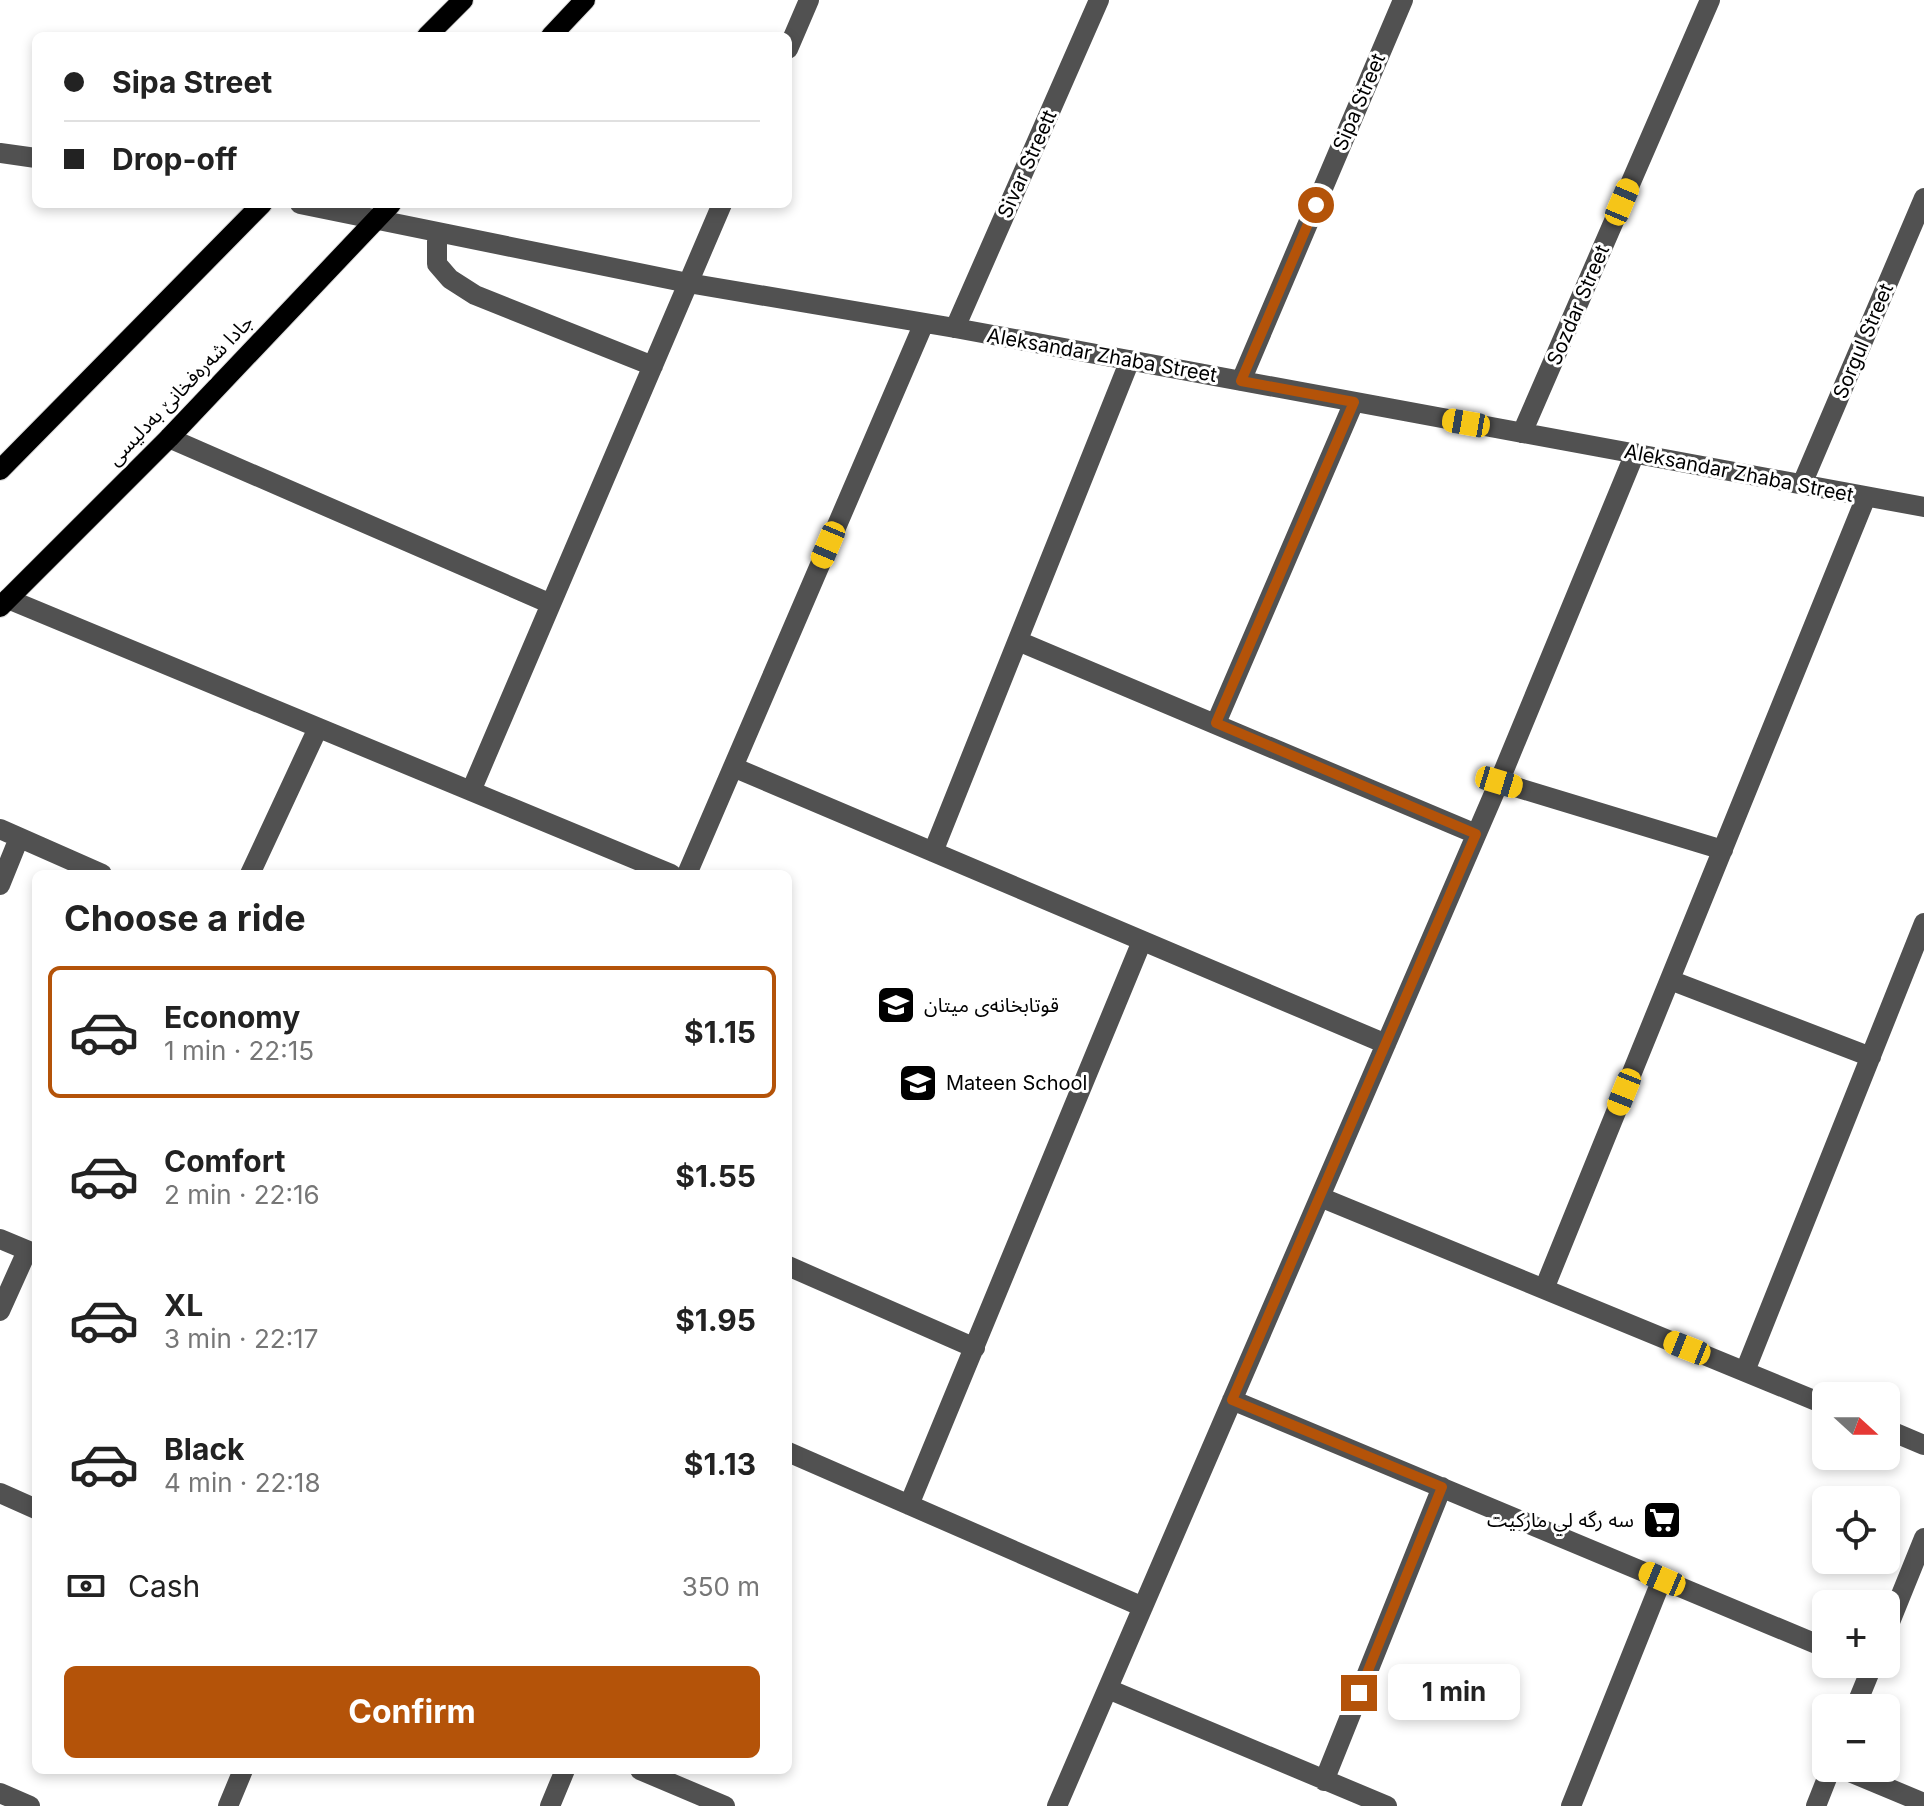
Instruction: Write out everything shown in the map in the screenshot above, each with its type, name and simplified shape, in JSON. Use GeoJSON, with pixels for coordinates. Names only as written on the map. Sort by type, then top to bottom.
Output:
{"type":"FeatureCollection","features":[{"type":"Feature","properties":{"kind":"main road"},"geometry":{"type":"LineString","coordinates":[[431,32],[463,0]]}},
{"type":"Feature","properties":{"kind":"main road"},"geometry":{"type":"LineString","coordinates":[[555,32],[585,0]]}},
{"type":"Feature","properties":{"kind":"main road"},"geometry":{"type":"LineString","coordinates":[[0,470],[258,208]]}},
{"type":"Feature","properties":{"kind":"main road","name":"جادا شەرەفخانێ بەدلیسی"},"geometry":{"type":"LineString","coordinates":[[4,603],[169,438],[387,208]]}},
{"type":"Feature","properties":{"kind":"street"},"geometry":{"type":"LineString","coordinates":[[792,40],[809,0]]}},
{"type":"Feature","properties":{"kind":"street","name":"Sivar Streett"},"geometry":{"type":"LineString","coordinates":[[955,328],[1099,0]]}},
{"type":"Feature","properties":{"kind":"street","name":"Sipa Street"},"geometry":{"type":"LineString","coordinates":[[1241,381],[1403,0]]}},
{"type":"Feature","properties":{"kind":"street","name":"Sozdar Street"},"geometry":{"type":"LineString","coordinates":[[1522,433],[1710,0]]}},
{"type":"Feature","properties":{"kind":"street"},"geometry":{"type":"LineString","coordinates":[[0,153],[32,157]]}},
{"type":"Feature","properties":{"kind":"street","name":"Sorgul Street"},"geometry":{"type":"LineString","coordinates":[[1802,484],[1924,198]]}},
{"type":"Feature","properties":{"kind":"street","name":"Aleksandar Zhaba Street"},"geometry":{"type":"LineString","coordinates":[[318,208],[688,283],[955,328],[1924,507]]}},
{"type":"Feature","properties":{"kind":"street"},"geometry":{"type":"LineString","coordinates":[[471,791],[720,208]]}},
{"type":"Feature","properties":{"kind":"street"},"geometry":{"type":"LineString","coordinates":[[437,234],[437,264],[462,287],[653,366]]}},
{"type":"Feature","properties":{"kind":"street"},"geometry":{"type":"LineString","coordinates":[[689,870],[924,323]]}},
{"type":"Feature","properties":{"kind":"street"},"geometry":{"type":"LineString","coordinates":[[933,852],[1130,360]]}},
{"type":"Feature","properties":{"kind":"street"},"geometry":{"type":"LineString","coordinates":[[1216,723],[1354,402]]}},
{"type":"Feature","properties":{"kind":"street"},"geometry":{"type":"LineString","coordinates":[[169,438],[551,604]]}},
{"type":"Feature","properties":{"kind":"street"},"geometry":{"type":"LineString","coordinates":[[1057,1806],[1499,782],[1635,453]]}},
{"type":"Feature","properties":{"kind":"street"},"geometry":{"type":"LineString","coordinates":[[1544,1289],[1866,497]]}},
{"type":"Feature","properties":{"kind":"street"},"geometry":{"type":"LineString","coordinates":[[4,603],[661,870]]}},
{"type":"Feature","properties":{"kind":"street"},"geometry":{"type":"LineString","coordinates":[[1018,641],[1476,834]]}},
{"type":"Feature","properties":{"kind":"street"},"geometry":{"type":"LineString","coordinates":[[252,870],[318,728]]}},
{"type":"Feature","properties":{"kind":"street"},"geometry":{"type":"LineString","coordinates":[[733,767],[1386,1044]]}},
{"type":"Feature","properties":{"kind":"street"},"geometry":{"type":"LineString","coordinates":[[1499,782],[1723,850]]}},
{"type":"Feature","properties":{"kind":"street"},"geometry":{"type":"LineString","coordinates":[[0,885],[10,833],[93,870]]}},
{"type":"Feature","properties":{"kind":"street"},"geometry":{"type":"LineString","coordinates":[[1745,1371],[1924,923]]}},
{"type":"Feature","properties":{"kind":"street"},"geometry":{"type":"LineString","coordinates":[[909,1505],[1142,941]]}},
{"type":"Feature","properties":{"kind":"street"},"geometry":{"type":"LineString","coordinates":[[1670,980],[1871,1057]]}},
{"type":"Feature","properties":{"kind":"street"},"geometry":{"type":"LineString","coordinates":[[1320,1197],[1812,1399]]}},
{"type":"Feature","properties":{"kind":"street"},"geometry":{"type":"LineString","coordinates":[[0,1239],[32,1253],[0,1311]]}},
{"type":"Feature","properties":{"kind":"street"},"geometry":{"type":"LineString","coordinates":[[792,1268],[975,1348]]}},
{"type":"Feature","properties":{"kind":"street"},"geometry":{"type":"LineString","coordinates":[[1232,1400],[1812,1642]]}},
{"type":"Feature","properties":{"kind":"street"},"geometry":{"type":"LineString","coordinates":[[1900,1435],[1924,1445]]}},
{"type":"Feature","properties":{"kind":"street"},"geometry":{"type":"LineString","coordinates":[[792,1454],[1143,1607]]}},
{"type":"Feature","properties":{"kind":"street"},"geometry":{"type":"LineString","coordinates":[[1324,1781],[1442,1487]]}},
{"type":"Feature","properties":{"kind":"street"},"geometry":{"type":"LineString","coordinates":[[0,1493],[32,1507]]}},
{"type":"Feature","properties":{"kind":"street"},"geometry":{"type":"LineString","coordinates":[[1900,1608],[1916,1581],[1924,1538]]}},
{"type":"Feature","properties":{"kind":"street"},"geometry":{"type":"LineString","coordinates":[[1571,1806],[1662,1579]]}},
{"type":"Feature","properties":{"kind":"street"},"geometry":{"type":"LineString","coordinates":[[1108,1689],[1387,1806]]}},
{"type":"Feature","properties":{"kind":"street"},"geometry":{"type":"LineString","coordinates":[[228,1806],[241,1774]]}},
{"type":"Feature","properties":{"kind":"street"},"geometry":{"type":"LineString","coordinates":[[550,1806],[563,1774]]}},
{"type":"Feature","properties":{"kind":"street"},"geometry":{"type":"LineString","coordinates":[[649,1774],[725,1806]]}},
{"type":"Feature","properties":{"kind":"street"},"geometry":{"type":"LineString","coordinates":[[1816,1806],[1825,1782]]}},
{"type":"Feature","properties":{"kind":"street"},"geometry":{"type":"LineString","coordinates":[[1874,1782],[1924,1803]]}},
{"type":"Feature","properties":{"kind":"street"},"geometry":{"type":"LineString","coordinates":[[0,1793],[30,1806]]}},
{"type":"Feature","properties":{"kind":"place","name":"قوتابخانەی میتان"},"geometry":{"type":"Point","coordinates":[896,1005]}},
{"type":"Feature","properties":{"kind":"place","name":"Mateen School"},"geometry":{"type":"Point","coordinates":[918,1083]}},
{"type":"Feature","properties":{"kind":"place","name":"سه رگه لي ماركيت"},"geometry":{"type":"Point","coordinates":[1662,1520]}},
{"type":"Feature","properties":{"kind":"route"},"geometry":{"type":"LineString","coordinates":[[1316,205],[1241,381],[1354,402],[1216,723],[1476,834],[1232,1400],[1442,1487],[1359,1693]]}}]}
